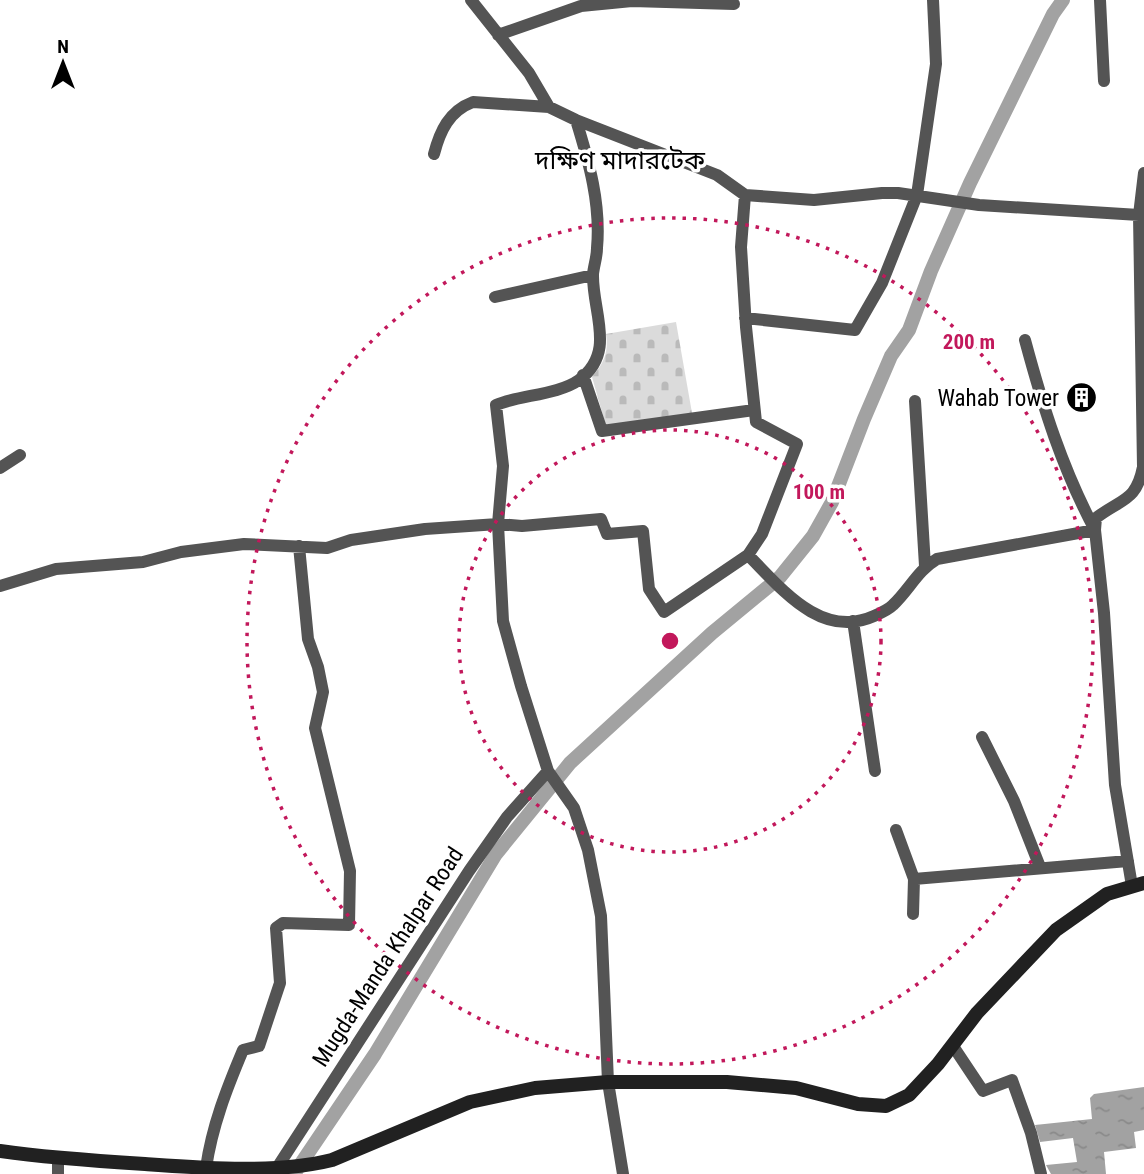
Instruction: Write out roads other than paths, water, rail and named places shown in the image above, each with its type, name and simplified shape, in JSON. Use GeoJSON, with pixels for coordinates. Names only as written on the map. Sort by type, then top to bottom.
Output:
{"type":"FeatureCollection","features":[{"type":"Feature","properties":{"kind":"street"},"geometry":{"type":"LineString","coordinates":[[471,0],[528,73],[550,107]]}},
{"type":"Feature","properties":{"kind":"street"},"geometry":{"type":"LineString","coordinates":[[746,318],[855,330],[882,283],[917,195],[936,64],[933,0]]}},
{"type":"Feature","properties":{"kind":"street"},"geometry":{"type":"LineString","coordinates":[[1100,0],[1104,81]]}},
{"type":"Feature","properties":{"kind":"street"},"geometry":{"type":"LineString","coordinates":[[498,35],[581,6],[632,1],[734,4]]}},
{"type":"Feature","properties":{"kind":"street"},"geometry":{"type":"LineString","coordinates":[[434,154],[440,131],[463,106],[472,102],[550,107],[576,120],[717,174],[745,195],[814,200],[882,193],[917,195],[979,205],[1139,215]]}},
{"type":"Feature","properties":{"kind":"street"},"geometry":{"type":"LineString","coordinates":[[576,120],[595,191],[598,246],[593,275],[602,338],[594,363],[578,381],[533,397],[496,405],[502,466],[498,524],[503,621],[550,774],[574,808],[588,850],[601,916],[608,1082],[623,1174]]}},
{"type":"Feature","properties":{"kind":"street"},"geometry":{"type":"LineString","coordinates":[[0,1151],[206,1168],[279,1170],[332,1160],[470,1102],[535,1088],[608,1082],[727,1082],[796,1088],[858,1104],[886,1106],[909,1095],[953,1046],[977,1013],[1056,930],[1107,894],[1138,885],[1128,861],[1115,785],[1104,613],[1095,530],[1096,518],[1139,487],[1143,467],[1139,215],[1144,173]]}},
{"type":"Feature","properties":{"kind":"street"},"geometry":{"type":"LineString","coordinates":[[0,586],[56,569],[143,562],[181,552],[244,544],[327,548],[351,540],[425,529],[498,524],[522,526],[601,519],[607,534],[643,531],[649,589],[664,612],[748,555],[762,534],[797,444],[756,422],[741,247],[745,195]]}},
{"type":"Feature","properties":{"kind":"street"},"geometry":{"type":"LineString","coordinates":[[495,297],[593,275]]}},
{"type":"Feature","properties":{"kind":"street"},"geometry":{"type":"LineString","coordinates":[[1025,340],[1045,415],[1075,492],[1095,530]]}},
{"type":"Feature","properties":{"kind":"street"},"geometry":{"type":"LineString","coordinates":[[583,375],[602,431],[754,410]]}},
{"type":"Feature","properties":{"kind":"street"},"geometry":{"type":"LineString","coordinates":[[915,401],[925,566]]}},
{"type":"Feature","properties":{"kind":"street"},"geometry":{"type":"LineString","coordinates":[[0,468],[20,455]]}},
{"type":"Feature","properties":{"kind":"street"},"geometry":{"type":"LineString","coordinates":[[748,555],[800,606],[821,616],[847,622],[867,619],[891,608],[925,566],[937,559],[963,552],[1095,530]]}},
{"type":"Feature","properties":{"kind":"street"},"geometry":{"type":"LineString","coordinates":[[206,1168],[211,1140],[243,1050],[259,1046],[280,983],[276,928],[283,923],[349,925],[350,871],[315,728],[323,692],[308,639],[299,546]]}},
{"type":"Feature","properties":{"kind":"street"},"geometry":{"type":"LineString","coordinates":[[853,621],[875,771]]}},
{"type":"Feature","properties":{"kind":"street"},"geometry":{"type":"LineString","coordinates":[[982,737],[1014,801],[1040,867]]}},
{"type":"Feature","properties":{"kind":"street","name":"Mugda-Manda Khalpar Road"},"geometry":{"type":"LineString","coordinates":[[279,1170],[469,871],[507,817],[550,774]]}},
{"type":"Feature","properties":{"kind":"street"},"geometry":{"type":"LineString","coordinates":[[896,830],[914,879],[913,914]]}},
{"type":"Feature","properties":{"kind":"street"},"geometry":{"type":"LineString","coordinates":[[914,879],[1128,861]]}},
{"type":"Feature","properties":{"kind":"street"},"geometry":{"type":"LineString","coordinates":[[953,1046],[983,1091],[1012,1080],[1031,1133],[1041,1174]]}},
{"type":"Feature","properties":{"kind":"street"},"geometry":{"type":"LineString","coordinates":[[58,1157],[58,1174]]}},
{"type":"Feature","properties":{"kind":"water"},"geometry":{"type":"Polygon","coordinates":[[[1144,1087],[1144,1130],[1134,1132],[1136,1148],[1104,1152],[1106,1174],[1051,1174],[1046,1165],[1077,1162],[1073,1138],[1040,1142],[1035,1125],[1092,1119],[1090,1098],[1094,1094],[1144,1087]]]}},
{"type":"Feature","properties":{"kind":"waterway"},"geometry":{"type":"LineString","coordinates":[[294,1174],[375,1054],[496,854],[570,763],[712,633],[780,577],[813,536],[832,502],[891,356],[909,330],[931,271],[970,183],[1053,14],[1063,0]]}},
{"type":"Feature","properties":{"kind":"place","name":"Wahab Tower"},"geometry":{"type":"Point","coordinates":[1082,398]}},
{"type":"Feature","properties":{"kind":"district","name":"দক্ষিণ মাদারটেক"},"geometry":{"type":"Point","coordinates":[620,160]}}]}
